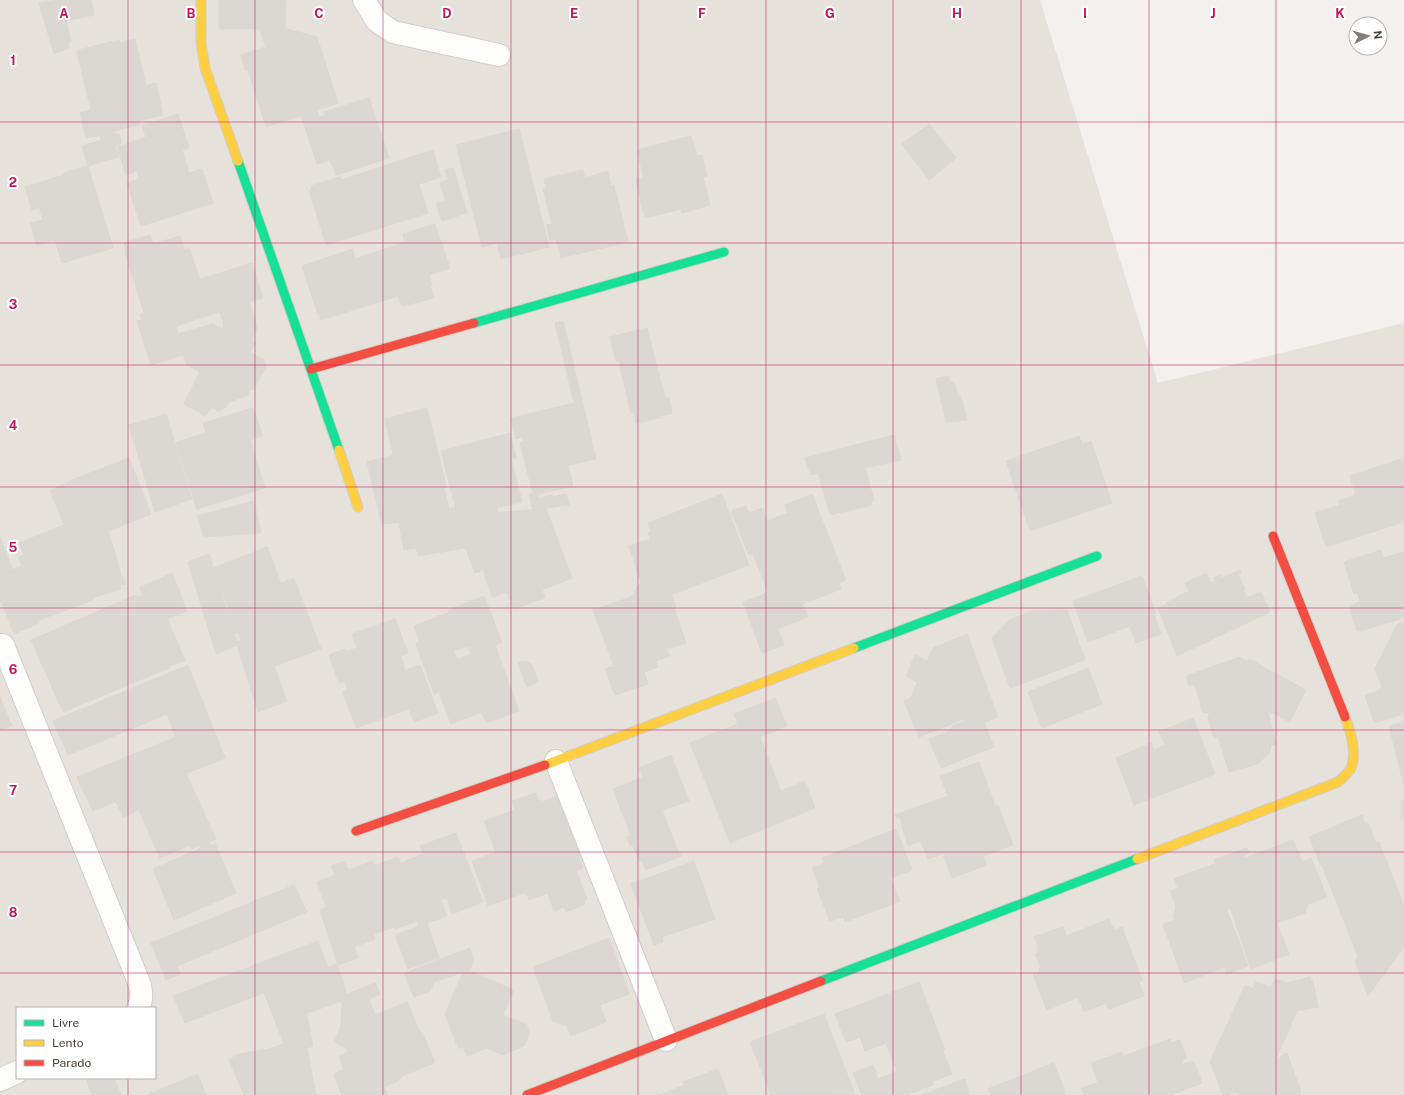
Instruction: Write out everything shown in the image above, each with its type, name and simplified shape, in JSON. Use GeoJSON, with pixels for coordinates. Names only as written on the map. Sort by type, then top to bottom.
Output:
{"type":"FeatureCollection","features":[{"type":"Feature","properties":{"kind":"street"},"geometry":{"type":"LineString","coordinates":[[201,0],[201,43],[205,68],[358,507]]}},
{"type":"Feature","properties":{"kind":"street"},"geometry":{"type":"LineString","coordinates":[[364,0],[377,21],[393,32],[499,55]]}},
{"type":"Feature","properties":{"kind":"street"},"geometry":{"type":"LineString","coordinates":[[311,369],[724,252]]}},
{"type":"Feature","properties":{"kind":"street"},"geometry":{"type":"LineString","coordinates":[[527,1095],[666,1040],[1338,782],[1351,769],[1354,750],[1349,727],[1273,536]]}},
{"type":"Feature","properties":{"kind":"street"},"geometry":{"type":"LineString","coordinates":[[356,831],[556,761],[1097,556]]}},
{"type":"Feature","properties":{"kind":"street"},"geometry":{"type":"LineString","coordinates":[[3,645],[140,985],[142,994],[141,1004],[139,1007]]}},
{"type":"Feature","properties":{"kind":"street"},"geometry":{"type":"LineString","coordinates":[[556,761],[666,1040]]}},
{"type":"Feature","properties":{"kind":"street"},"geometry":{"type":"LineString","coordinates":[[0,1080],[16,1072]]}},
{"type":"Feature","properties":{"kind":"shaded area"},"geometry":{"type":"Polygon","coordinates":[[[0,0],[1040,0],[1158,383],[1404,323],[1404,1095],[0,1095],[0,0]]]}},
{"type":"Feature","properties":{"kind":"building"},"geometry":{"type":"Polygon","coordinates":[[[57,0],[91,0],[94,15],[66,21],[71,41],[68,42],[69,48],[54,54],[39,3],[57,0]]]}},
{"type":"Feature","properties":{"kind":"building"},"geometry":{"type":"Polygon","coordinates":[[[219,0],[286,0],[285,29],[219,29],[219,0]]]}},
{"type":"Feature","properties":{"kind":"building"},"geometry":{"type":"Polygon","coordinates":[[[260,29],[287,29],[317,37],[338,103],[266,127],[248,70],[245,70],[241,55],[266,47],[260,29]]]}},
{"type":"Feature","properties":{"kind":"building"},"geometry":{"type":"Polygon","coordinates":[[[135,39],[146,86],[156,83],[163,115],[138,121],[139,125],[114,131],[116,135],[101,140],[100,135],[86,138],[80,113],[91,110],[77,52],[78,50],[119,40],[120,43],[135,39]]]}},
{"type":"Feature","properties":{"kind":"building"},"geometry":{"type":"Polygon","coordinates":[[[369,98],[389,158],[336,175],[330,160],[317,164],[301,115],[317,110],[319,117],[325,115],[324,112],[369,98]]]}},
{"type":"Feature","properties":{"kind":"building"},"geometry":{"type":"Polygon","coordinates":[[[178,114],[189,148],[182,150],[189,173],[202,169],[213,203],[141,226],[127,183],[139,179],[137,171],[126,175],[117,147],[146,137],[142,126],[178,114]]]}},
{"type":"Feature","properties":{"kind":"building"},"geometry":{"type":"Polygon","coordinates":[[[929,124],[956,158],[929,180],[902,144],[929,124]]]}},
{"type":"Feature","properties":{"kind":"building"},"geometry":{"type":"Polygon","coordinates":[[[519,129],[549,247],[501,259],[497,243],[482,247],[456,145],[519,129]]]}},
{"type":"Feature","properties":{"kind":"building"},"geometry":{"type":"Polygon","coordinates":[[[119,134],[122,143],[115,146],[118,157],[88,166],[82,146],[119,134]]]}},
{"type":"Feature","properties":{"kind":"building"},"geometry":{"type":"Polygon","coordinates":[[[691,136],[697,156],[702,155],[707,176],[703,177],[710,205],[682,213],[681,209],[645,218],[636,180],[644,178],[637,150],[691,136]]]}},
{"type":"Feature","properties":{"kind":"building"},"geometry":{"type":"Polygon","coordinates":[[[433,150],[441,177],[419,184],[428,213],[326,245],[309,190],[312,190],[311,186],[340,177],[341,180],[433,150]]]}},
{"type":"Feature","properties":{"kind":"building"},"geometry":{"type":"Polygon","coordinates":[[[88,166],[113,248],[62,263],[55,240],[37,245],[30,223],[43,220],[39,208],[32,210],[25,187],[64,175],[63,173],[88,166]]]}},
{"type":"Feature","properties":{"kind":"building"},"geometry":{"type":"Polygon","coordinates":[[[453,168],[467,213],[442,221],[436,204],[446,201],[440,183],[448,180],[445,170],[453,168]]]}},
{"type":"Feature","properties":{"kind":"building"},"geometry":{"type":"Polygon","coordinates":[[[583,170],[585,178],[608,171],[611,186],[614,185],[628,242],[561,258],[556,239],[550,240],[546,225],[552,224],[543,189],[546,189],[544,179],[583,170]]]}},
{"type":"Feature","properties":{"kind":"building"},"geometry":{"type":"Polygon","coordinates":[[[435,224],[450,268],[429,275],[432,285],[430,286],[434,298],[402,306],[398,296],[321,320],[319,314],[317,314],[302,266],[353,249],[355,259],[405,242],[403,234],[435,224]]]}},
{"type":"Feature","properties":{"kind":"building"},"geometry":{"type":"Polygon","coordinates":[[[150,235],[153,244],[180,236],[184,250],[189,248],[200,279],[252,263],[263,298],[142,337],[137,321],[142,320],[140,314],[144,313],[125,253],[124,243],[150,235]]]}},
{"type":"Feature","properties":{"kind":"building"},"geometry":{"type":"Polygon","coordinates":[[[249,302],[258,329],[251,340],[256,343],[250,352],[264,359],[266,367],[254,389],[248,391],[249,395],[229,402],[225,408],[218,411],[212,407],[205,416],[184,404],[200,372],[186,364],[183,355],[151,365],[142,337],[176,326],[178,334],[212,324],[223,329],[224,325],[220,311],[249,302]]]}},
{"type":"Feature","properties":{"kind":"building"},"geometry":{"type":"Polygon","coordinates":[[[563,321],[596,459],[568,465],[573,486],[538,494],[539,498],[566,494],[569,505],[533,510],[529,494],[533,494],[520,442],[524,441],[523,437],[516,439],[511,418],[574,403],[555,323],[563,321]]]}},
{"type":"Feature","properties":{"kind":"building"},"geometry":{"type":"Polygon","coordinates":[[[647,328],[665,398],[669,398],[672,413],[660,416],[660,418],[636,423],[634,412],[631,413],[630,410],[619,361],[616,361],[610,337],[647,328]]]}},
{"type":"Feature","properties":{"kind":"building"},"geometry":{"type":"Polygon","coordinates":[[[948,376],[950,382],[954,381],[958,397],[961,396],[967,420],[946,422],[936,379],[948,376]]]}},
{"type":"Feature","properties":{"kind":"building"},"geometry":{"type":"Polygon","coordinates":[[[253,408],[263,436],[250,440],[265,488],[197,509],[176,442],[206,433],[203,423],[253,408]]]}},
{"type":"Feature","properties":{"kind":"building"},"geometry":{"type":"Polygon","coordinates":[[[427,408],[446,486],[444,487],[449,509],[455,507],[458,517],[382,524],[367,462],[391,456],[393,453],[385,419],[427,408]]]}},
{"type":"Feature","properties":{"kind":"building"},"geometry":{"type":"Polygon","coordinates":[[[166,414],[192,499],[155,512],[129,425],[166,414]]]}},
{"type":"Feature","properties":{"kind":"building"},"geometry":{"type":"Polygon","coordinates":[[[510,433],[516,458],[511,459],[522,502],[497,508],[498,513],[458,517],[441,451],[510,433]]]}},
{"type":"Feature","properties":{"kind":"building"},"geometry":{"type":"Polygon","coordinates":[[[894,435],[901,460],[865,468],[874,500],[871,501],[872,505],[830,515],[818,473],[811,475],[805,458],[894,435]]]}},
{"type":"Feature","properties":{"kind":"building"},"geometry":{"type":"Polygon","coordinates":[[[1079,436],[1082,444],[1091,441],[1112,503],[1030,531],[1006,461],[1079,436]]]}},
{"type":"Feature","properties":{"kind":"building"},"geometry":{"type":"Polygon","coordinates":[[[129,458],[151,514],[22,566],[18,557],[24,555],[19,543],[64,525],[50,490],[70,482],[69,481],[129,458]]]}},
{"type":"Feature","properties":{"kind":"building"},"geometry":{"type":"Polygon","coordinates":[[[1404,458],[1404,522],[1326,547],[1315,513],[1340,505],[1339,501],[1356,495],[1350,476],[1404,458]]]}},
{"type":"Feature","properties":{"kind":"building"},"geometry":{"type":"Polygon","coordinates":[[[722,494],[749,565],[671,595],[648,533],[651,531],[648,523],[722,494]]]}},
{"type":"Feature","properties":{"kind":"building"},"geometry":{"type":"Polygon","coordinates":[[[812,494],[846,580],[839,583],[841,589],[802,604],[808,617],[778,629],[765,597],[769,595],[753,554],[749,555],[731,511],[746,506],[749,513],[762,508],[767,521],[788,513],[785,505],[812,494]]]}},
{"type":"Feature","properties":{"kind":"building"},"geometry":{"type":"Polygon","coordinates":[[[254,501],[261,533],[204,537],[197,516],[254,501]]]}},
{"type":"Feature","properties":{"kind":"building"},"geometry":{"type":"Polygon","coordinates":[[[546,508],[572,578],[542,590],[545,598],[514,609],[507,592],[492,597],[483,570],[475,573],[454,517],[546,508]]]}},
{"type":"Feature","properties":{"kind":"building"},"geometry":{"type":"Polygon","coordinates":[[[454,517],[465,548],[418,556],[416,548],[404,550],[399,523],[454,517]]]}},
{"type":"Feature","properties":{"kind":"building"},"geometry":{"type":"Polygon","coordinates":[[[108,531],[125,584],[120,585],[121,589],[92,598],[93,600],[39,620],[39,623],[14,634],[0,600],[0,575],[108,531]]]}},
{"type":"Feature","properties":{"kind":"building"},"geometry":{"type":"Polygon","coordinates":[[[0,537],[13,570],[0,575],[0,537]]]}},
{"type":"Feature","properties":{"kind":"building"},"geometry":{"type":"Polygon","coordinates":[[[650,539],[676,607],[674,608],[686,643],[667,649],[670,656],[656,661],[658,667],[644,672],[648,684],[615,695],[605,669],[614,666],[593,610],[631,597],[641,582],[629,546],[650,539]]]}},
{"type":"Feature","properties":{"kind":"building"},"geometry":{"type":"Polygon","coordinates":[[[267,547],[281,583],[294,578],[321,649],[274,666],[287,701],[258,712],[236,642],[241,641],[238,632],[233,633],[227,610],[229,609],[213,568],[267,547]]]}},
{"type":"Feature","properties":{"kind":"building"},"geometry":{"type":"Polygon","coordinates":[[[1381,550],[1383,558],[1404,552],[1404,618],[1357,631],[1349,606],[1360,602],[1357,592],[1354,594],[1344,562],[1381,550]]]}},
{"type":"Feature","properties":{"kind":"building"},"geometry":{"type":"Polygon","coordinates":[[[209,554],[238,645],[216,654],[188,562],[209,554]]]}},
{"type":"Feature","properties":{"kind":"building"},"geometry":{"type":"Polygon","coordinates":[[[1240,570],[1241,573],[1238,575],[1245,589],[1243,590],[1247,598],[1261,592],[1270,612],[1177,656],[1158,608],[1189,591],[1185,583],[1206,573],[1211,583],[1215,581],[1214,578],[1220,575],[1222,578],[1240,570]]]}},
{"type":"Feature","properties":{"kind":"building"},"geometry":{"type":"Polygon","coordinates":[[[172,573],[187,611],[167,619],[185,660],[168,667],[149,621],[137,597],[143,595],[139,588],[172,573]]]}},
{"type":"Feature","properties":{"kind":"building"},"geometry":{"type":"Polygon","coordinates":[[[1142,576],[1156,613],[1154,614],[1161,634],[1136,643],[1130,626],[1088,642],[1073,601],[1142,576]]]}},
{"type":"Feature","properties":{"kind":"building"},"geometry":{"type":"Polygon","coordinates":[[[765,594],[784,645],[762,653],[743,602],[765,594]]]}},
{"type":"Feature","properties":{"kind":"building"},"geometry":{"type":"Polygon","coordinates":[[[136,595],[169,668],[63,712],[31,640],[136,595]]]}},
{"type":"Feature","properties":{"kind":"building"},"geometry":{"type":"Polygon","coordinates":[[[484,596],[502,642],[495,645],[519,711],[486,723],[482,712],[451,724],[439,692],[434,694],[416,644],[420,642],[414,626],[438,617],[437,616],[449,613],[448,610],[484,596]],[[468,646],[454,651],[457,659],[471,655],[468,646]]]}},
{"type":"Feature","properties":{"kind":"building"},"geometry":{"type":"Polygon","coordinates":[[[1067,610],[1085,660],[1010,688],[992,638],[1009,620],[1033,611],[1067,610]]]}},
{"type":"Feature","properties":{"kind":"building"},"geometry":{"type":"Polygon","coordinates":[[[395,619],[408,653],[401,656],[405,670],[420,665],[438,713],[414,722],[409,709],[356,728],[343,692],[348,690],[345,681],[339,683],[329,655],[345,649],[346,652],[357,648],[352,634],[395,619]]]}},
{"type":"Feature","properties":{"kind":"building"},"geometry":{"type":"Polygon","coordinates":[[[1404,622],[1404,714],[1374,723],[1365,695],[1379,691],[1382,686],[1375,669],[1397,624],[1404,622]]]}},
{"type":"Feature","properties":{"kind":"building"},"geometry":{"type":"Polygon","coordinates":[[[967,634],[998,717],[968,729],[964,719],[919,737],[904,701],[911,698],[917,682],[906,676],[915,655],[927,661],[933,648],[967,634]]]}},
{"type":"Feature","properties":{"kind":"building"},"geometry":{"type":"Polygon","coordinates":[[[1240,657],[1247,662],[1249,659],[1306,690],[1290,722],[1268,711],[1276,744],[1271,745],[1270,753],[1259,762],[1260,763],[1229,772],[1218,737],[1214,738],[1208,717],[1210,712],[1203,713],[1195,684],[1189,685],[1186,676],[1240,657]]]}},
{"type":"Feature","properties":{"kind":"building"},"geometry":{"type":"Polygon","coordinates":[[[522,661],[532,665],[539,682],[527,687],[518,663],[522,661]]]}},
{"type":"Feature","properties":{"kind":"building"},"geometry":{"type":"Polygon","coordinates":[[[188,665],[225,758],[93,811],[77,777],[176,737],[167,714],[68,755],[53,721],[188,665]]]}},
{"type":"Feature","properties":{"kind":"building"},"geometry":{"type":"Polygon","coordinates":[[[1088,668],[1102,704],[1042,728],[1028,692],[1088,668]]]}},
{"type":"Feature","properties":{"kind":"building"},"geometry":{"type":"Polygon","coordinates":[[[0,697],[12,726],[0,730],[0,697]]]}},
{"type":"Feature","properties":{"kind":"building"},"geometry":{"type":"Polygon","coordinates":[[[775,698],[787,726],[760,737],[781,791],[805,781],[815,808],[730,843],[690,743],[738,724],[734,714],[775,698]]]}},
{"type":"Feature","properties":{"kind":"building"},"geometry":{"type":"Polygon","coordinates":[[[1193,718],[1215,774],[1134,805],[1116,758],[1151,743],[1154,750],[1165,745],[1159,732],[1193,718]]]}},
{"type":"Feature","properties":{"kind":"building"},"geometry":{"type":"Polygon","coordinates":[[[965,721],[968,729],[984,723],[994,747],[941,768],[929,739],[948,732],[953,726],[965,721]]]}},
{"type":"Feature","properties":{"kind":"building"},"geometry":{"type":"Polygon","coordinates":[[[1404,722],[1404,785],[1389,726],[1404,722]]]}},
{"type":"Feature","properties":{"kind":"building"},"geometry":{"type":"Polygon","coordinates":[[[671,755],[689,801],[662,810],[681,856],[646,870],[642,860],[639,861],[632,844],[630,845],[627,837],[631,835],[613,789],[643,777],[639,768],[671,755]]]}},
{"type":"Feature","properties":{"kind":"building"},"geometry":{"type":"Polygon","coordinates":[[[979,762],[995,806],[998,805],[1013,845],[983,856],[987,865],[952,878],[943,854],[928,859],[921,841],[908,846],[900,818],[897,819],[895,815],[948,796],[940,776],[979,762]]]}},
{"type":"Feature","properties":{"kind":"building"},"geometry":{"type":"Polygon","coordinates":[[[186,773],[216,839],[192,849],[190,845],[160,858],[139,810],[123,817],[116,801],[186,773]]]}},
{"type":"Feature","properties":{"kind":"building"},"geometry":{"type":"Polygon","coordinates":[[[536,793],[539,801],[541,800],[542,802],[559,795],[581,855],[578,856],[583,868],[576,871],[587,899],[584,900],[585,904],[566,912],[564,907],[554,911],[548,893],[529,900],[526,892],[488,906],[472,861],[496,852],[484,821],[515,810],[512,801],[536,793]]]}},
{"type":"Feature","properties":{"kind":"building"},"geometry":{"type":"Polygon","coordinates":[[[1401,800],[1404,800],[1404,820],[1401,820],[1401,800]]]}},
{"type":"Feature","properties":{"kind":"building"},"geometry":{"type":"Polygon","coordinates":[[[1362,815],[1365,824],[1368,823],[1376,843],[1379,842],[1404,906],[1404,947],[1368,996],[1355,962],[1358,957],[1322,865],[1321,866],[1309,837],[1362,815]]]}},
{"type":"Feature","properties":{"kind":"building"},"geometry":{"type":"Polygon","coordinates":[[[896,829],[912,870],[890,878],[900,901],[845,922],[844,917],[830,921],[818,891],[817,888],[820,888],[812,868],[824,863],[822,858],[896,829]]]}},
{"type":"Feature","properties":{"kind":"building"},"geometry":{"type":"Polygon","coordinates":[[[456,833],[483,902],[452,914],[447,898],[441,900],[447,916],[427,923],[439,958],[408,969],[395,935],[419,926],[417,921],[395,929],[394,927],[374,934],[375,939],[354,947],[358,958],[338,965],[320,910],[326,907],[317,882],[335,875],[331,866],[345,861],[348,870],[373,861],[375,866],[398,857],[401,863],[423,854],[420,846],[456,833]]]}},
{"type":"Feature","properties":{"kind":"building"},"geometry":{"type":"Polygon","coordinates":[[[1293,840],[1302,862],[1311,858],[1327,897],[1308,904],[1305,913],[1277,923],[1289,954],[1251,969],[1214,860],[1247,848],[1249,853],[1244,855],[1245,858],[1293,840]]]}},
{"type":"Feature","properties":{"kind":"building"},"geometry":{"type":"Polygon","coordinates":[[[209,842],[211,845],[215,844],[236,893],[174,920],[153,869],[201,848],[200,845],[209,842]]]}},
{"type":"Feature","properties":{"kind":"building"},"geometry":{"type":"Polygon","coordinates":[[[694,861],[715,919],[662,937],[663,942],[654,945],[631,884],[694,861]]]}},
{"type":"Feature","properties":{"kind":"building"},"geometry":{"type":"Polygon","coordinates":[[[1214,864],[1230,909],[1227,910],[1248,966],[1227,974],[1225,967],[1184,983],[1163,924],[1175,920],[1173,916],[1176,907],[1170,891],[1178,888],[1174,879],[1214,864]]]}},
{"type":"Feature","properties":{"kind":"building"},"geometry":{"type":"Polygon","coordinates":[[[294,885],[307,912],[177,966],[180,974],[166,980],[151,943],[294,885]]]}},
{"type":"Feature","properties":{"kind":"building"},"geometry":{"type":"Polygon","coordinates":[[[1109,919],[1114,930],[1122,927],[1142,980],[1139,982],[1144,996],[1109,1009],[1106,1003],[1084,1012],[1078,997],[1047,1010],[1033,975],[1040,972],[1039,969],[1041,968],[1035,954],[1038,953],[1037,949],[1039,949],[1034,937],[1063,927],[1066,936],[1109,919]]]}},
{"type":"Feature","properties":{"kind":"building"},"geometry":{"type":"Polygon","coordinates":[[[609,938],[629,994],[600,1005],[606,1022],[571,1036],[567,1026],[553,1021],[533,967],[609,938]]]}},
{"type":"Feature","properties":{"kind":"building"},"geometry":{"type":"Polygon","coordinates":[[[318,941],[328,968],[185,1023],[173,996],[318,941]]]}},
{"type":"Feature","properties":{"kind":"building"},"geometry":{"type":"Polygon","coordinates":[[[470,948],[474,960],[470,971],[514,990],[503,1015],[526,1024],[530,1032],[524,1046],[503,1055],[487,1048],[467,1056],[463,1047],[458,1048],[445,1014],[463,972],[434,982],[430,991],[414,997],[404,973],[470,948]]]}},
{"type":"Feature","properties":{"kind":"building"},"geometry":{"type":"Polygon","coordinates":[[[337,964],[347,994],[375,983],[380,994],[369,999],[375,1015],[407,1002],[420,1033],[422,1032],[434,1060],[434,1063],[402,1076],[398,1081],[384,1087],[387,1094],[342,1095],[334,1074],[344,1069],[339,1056],[346,1053],[348,1049],[334,1042],[341,1026],[342,1001],[307,1013],[300,978],[337,964]]]}},
{"type":"Feature","properties":{"kind":"building"},"geometry":{"type":"Polygon","coordinates":[[[1311,977],[1309,980],[1313,981],[1318,1007],[1297,1011],[1276,1059],[1287,1053],[1301,1092],[1300,1095],[1238,1095],[1237,1092],[1223,1095],[1210,1062],[1245,985],[1253,989],[1256,982],[1271,987],[1275,979],[1286,983],[1311,977]]]}},
{"type":"Feature","properties":{"kind":"building"},"geometry":{"type":"Polygon","coordinates":[[[300,978],[313,1046],[307,1048],[316,1095],[244,1095],[229,1060],[238,1054],[269,1049],[284,1044],[264,993],[300,978]]]}},
{"type":"Feature","properties":{"kind":"building"},"geometry":{"type":"Polygon","coordinates":[[[919,982],[945,1050],[943,1051],[952,1074],[932,1082],[933,1085],[906,1095],[862,1095],[853,1073],[873,1065],[878,1079],[897,1071],[886,1043],[865,1051],[860,1037],[846,1042],[835,1014],[919,982]]]}},
{"type":"Feature","properties":{"kind":"building"},"geometry":{"type":"Polygon","coordinates":[[[824,1014],[855,1094],[771,1095],[750,1042],[824,1014]]]}},
{"type":"Feature","properties":{"kind":"building"},"geometry":{"type":"Polygon","coordinates":[[[1170,1039],[1171,1043],[1180,1040],[1187,1058],[1182,1060],[1183,1064],[1194,1061],[1202,1083],[1171,1095],[1084,1095],[1082,1088],[1098,1082],[1091,1063],[1122,1052],[1124,1056],[1170,1039]]]}},
{"type":"Feature","properties":{"kind":"building"},"geometry":{"type":"Polygon","coordinates":[[[1054,1063],[1066,1095],[991,1095],[988,1089],[1054,1063]]]}},
{"type":"Feature","properties":{"kind":"building"},"geometry":{"type":"Polygon","coordinates":[[[718,1069],[728,1095],[659,1095],[685,1085],[683,1082],[718,1069]]]}},
{"type":"Feature","properties":{"kind":"building"},"geometry":{"type":"Polygon","coordinates":[[[198,1074],[206,1095],[146,1095],[198,1074]]]}},
{"type":"Feature","properties":{"kind":"building"},"geometry":{"type":"Polygon","coordinates":[[[86,1079],[114,1079],[121,1095],[92,1095],[86,1079]]]}},
{"type":"Feature","properties":{"kind":"building"},"geometry":{"type":"Polygon","coordinates":[[[964,1079],[970,1095],[922,1095],[964,1079]]]}},
{"type":"Feature","properties":{"kind":"traffic: fast"},"geometry":{"type":"LineString","coordinates":[[238,161],[339,450]]}},
{"type":"Feature","properties":{"kind":"traffic: fast"},"geometry":{"type":"LineString","coordinates":[[474,323],[724,252]]}},
{"type":"Feature","properties":{"kind":"traffic: fast"},"geometry":{"type":"LineString","coordinates":[[854,648],[1097,556]]}},
{"type":"Feature","properties":{"kind":"traffic: fast"},"geometry":{"type":"LineString","coordinates":[[821,981],[1137,859]]}},
{"type":"Feature","properties":{"kind":"traffic: slow"},"geometry":{"type":"LineString","coordinates":[[201,0],[201,43],[205,68],[238,161]]}},
{"type":"Feature","properties":{"kind":"traffic: slow"},"geometry":{"type":"LineString","coordinates":[[339,450],[358,507]]}},
{"type":"Feature","properties":{"kind":"traffic: slow"},"geometry":{"type":"LineString","coordinates":[[545,765],[854,648]]}},
{"type":"Feature","properties":{"kind":"traffic: slow"},"geometry":{"type":"LineString","coordinates":[[1137,859],[1338,782],[1347,774],[1353,762],[1351,736],[1345,717]]}},
{"type":"Feature","properties":{"kind":"traffic: jam"},"geometry":{"type":"LineString","coordinates":[[311,369],[474,323]]}},
{"type":"Feature","properties":{"kind":"traffic: jam"},"geometry":{"type":"LineString","coordinates":[[1273,536],[1345,717]]}},
{"type":"Feature","properties":{"kind":"traffic: jam"},"geometry":{"type":"LineString","coordinates":[[356,831],[545,765]]}},
{"type":"Feature","properties":{"kind":"traffic: jam"},"geometry":{"type":"LineString","coordinates":[[527,1095],[821,981]]}}]}
